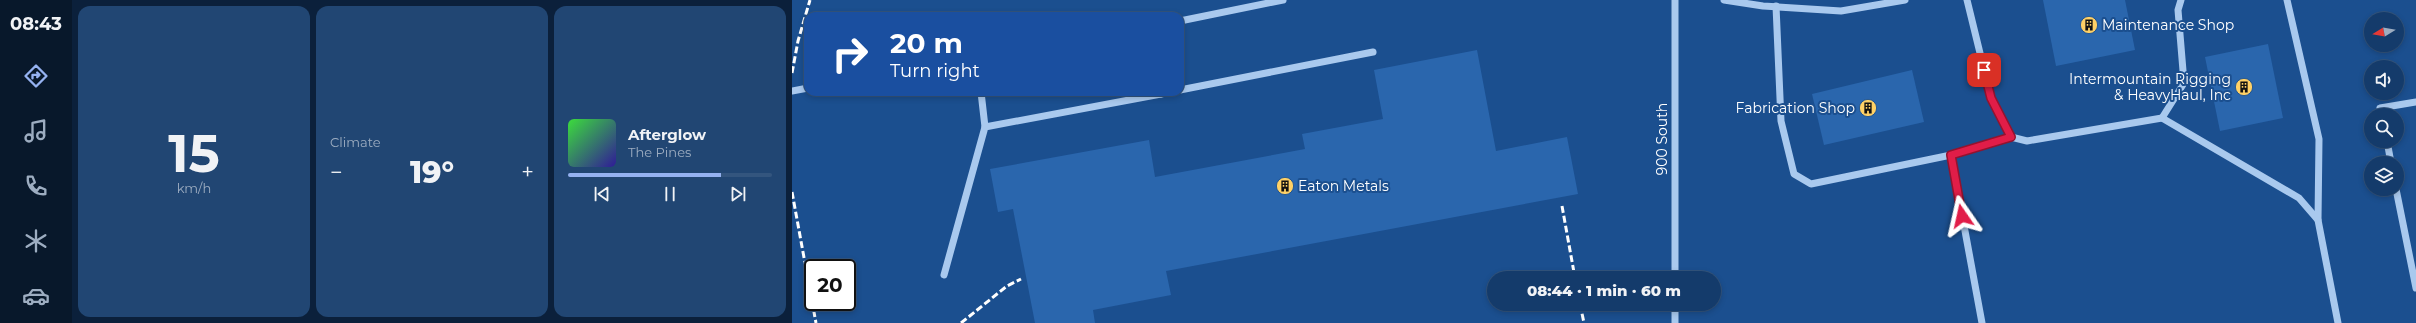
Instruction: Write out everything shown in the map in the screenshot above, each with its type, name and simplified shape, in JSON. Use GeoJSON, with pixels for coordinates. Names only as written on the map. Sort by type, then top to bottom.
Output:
{"type":"FeatureCollection","features":[{"type":"Feature","properties":{"kind":"street"},"geometry":{"type":"LineString","coordinates":[[1184,20],[1283,0]]}},
{"type":"Feature","properties":{"kind":"street","name":"900 South"},"geometry":{"type":"LineString","coordinates":[[1675,0],[1675,271]]}},
{"type":"Feature","properties":{"kind":"street"},"geometry":{"type":"LineString","coordinates":[[1724,0],[1841,11],[1905,0]]}},
{"type":"Feature","properties":{"kind":"street"},"geometry":{"type":"LineString","coordinates":[[1967,0],[1991,98],[2011,137]]}},
{"type":"Feature","properties":{"kind":"street"},"geometry":{"type":"LineString","coordinates":[[2162,118],[2184,83],[2178,10],[2181,0]]}},
{"type":"Feature","properties":{"kind":"street"},"geometry":{"type":"LineString","coordinates":[[2287,0],[2318,139],[2318,220],[2338,323]]}},
{"type":"Feature","properties":{"kind":"street"},"geometry":{"type":"LineString","coordinates":[[1776,6],[1781,121],[1794,174],[1811,184],[1951,155],[2011,137],[2027,141],[2162,118],[2299,198],[2318,220]]}},
{"type":"Feature","properties":{"kind":"street"},"geometry":{"type":"LineString","coordinates":[[1184,89],[1373,52]]}},
{"type":"Feature","properties":{"kind":"street"},"geometry":{"type":"LineString","coordinates":[[792,91],[804,89]]}},
{"type":"Feature","properties":{"kind":"street"},"geometry":{"type":"LineString","coordinates":[[944,275],[985,127],[981,96]]}},
{"type":"Feature","properties":{"kind":"street"},"geometry":{"type":"LineString","coordinates":[[985,127],[1145,96]]}},
{"type":"Feature","properties":{"kind":"street"},"geometry":{"type":"LineString","coordinates":[[2380,108],[2416,102]]}},
{"type":"Feature","properties":{"kind":"street"},"geometry":{"type":"LineString","coordinates":[[1951,155],[1982,323]]}},
{"type":"Feature","properties":{"kind":"street"},"geometry":{"type":"LineString","coordinates":[[2397,196],[2416,288]]}},
{"type":"Feature","properties":{"kind":"street"},"geometry":{"type":"LineString","coordinates":[[1675,311],[1675,323]]}},
{"type":"Feature","properties":{"kind":"building","name":"Maintenance Shop"},"geometry":{"type":"Polygon","coordinates":[[[2043,0],[2125,0],[2135,50],[2056,66],[2043,0]]]}},
{"type":"Feature","properties":{"kind":"building","name":"Intermountain Rigging & HeavyHaul, Inc"},"geometry":{"type":"Polygon","coordinates":[[[2268,44],[2283,118],[2220,131],[2205,57],[2268,44]]]}},
{"type":"Feature","properties":{"kind":"building","name":"Eaton Metals"},"geometry":{"type":"Polygon","coordinates":[[[1477,50],[1496,151],[1567,137],[1578,194],[1166,271],[1171,295],[1093,310],[1095,323],[1035,323],[1013,209],[998,212],[990,169],[1149,140],[1155,177],[1305,149],[1302,134],[1383,119],[1374,70],[1477,50]]]}},
{"type":"Feature","properties":{"kind":"building","name":"Fabrication Shop"},"geometry":{"type":"Polygon","coordinates":[[[1912,70],[1924,122],[1824,145],[1812,94],[1912,70]]]}},
{"type":"Feature","properties":{"kind":"railway"},"geometry":{"type":"LineString","coordinates":[[806,12],[810,0]]}},
{"type":"Feature","properties":{"kind":"railway"},"geometry":{"type":"LineString","coordinates":[[792,73],[798,41],[804,20]]}},
{"type":"Feature","properties":{"kind":"railway"},"geometry":{"type":"LineString","coordinates":[[792,192],[816,323]]}},
{"type":"Feature","properties":{"kind":"railway"},"geometry":{"type":"LineString","coordinates":[[1562,206],[1574,271]]}},
{"type":"Feature","properties":{"kind":"railway"},"geometry":{"type":"LineString","coordinates":[[961,323],[1007,286],[1021,279]]}},
{"type":"Feature","properties":{"kind":"railway"},"geometry":{"type":"LineString","coordinates":[[1581,311],[1584,323]]}},
{"type":"Feature","properties":{"kind":"place","name":"Maintenance Shop"},"geometry":{"type":"Point","coordinates":[2089,25]}},
{"type":"Feature","properties":{"kind":"place","name":"Intermountain Rigging & HeavyHaul, Inc"},"geometry":{"type":"Point","coordinates":[2244,87]}},
{"type":"Feature","properties":{"kind":"place","name":"Fabrication Shop"},"geometry":{"type":"Point","coordinates":[1868,108]}},
{"type":"Feature","properties":{"kind":"place","name":"Eaton Metals"},"geometry":{"type":"Point","coordinates":[1285,186]}},
{"type":"Feature","properties":{"kind":"route"},"geometry":{"type":"LineString","coordinates":[[1962,216],[1951,155],[2011,137],[1991,98],[1984,70]]}}]}
